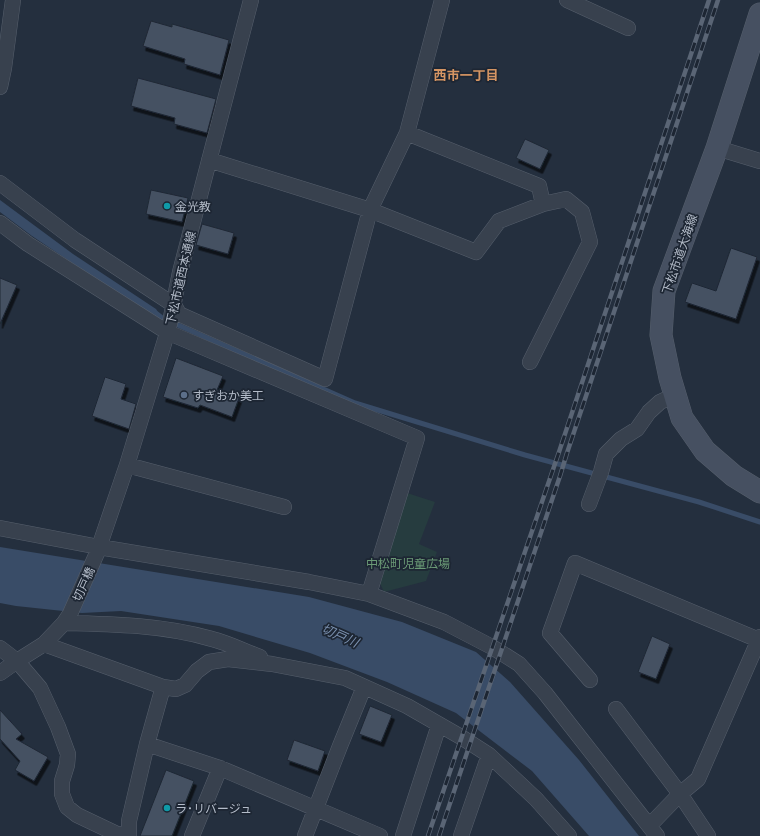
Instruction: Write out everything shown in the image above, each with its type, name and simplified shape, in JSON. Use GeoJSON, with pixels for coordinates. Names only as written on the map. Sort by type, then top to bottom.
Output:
{"type":"FeatureCollection","features":[{"type":"Feature","properties":{"kind":"street","name":"下松市道西本通線"},"geometry":{"type":"LineString","coordinates":[[98,550],[127,465],[170,320],[180,272],[251,0]]}},
{"type":"Feature","properties":{"kind":"street"},"geometry":{"type":"LineString","coordinates":[[170,320],[179,314],[325,379],[370,210],[407,133],[441,0]]}},
{"type":"Feature","properties":{"kind":"street"},"geometry":{"type":"LineString","coordinates":[[568,0],[628,28]]}},
{"type":"Feature","properties":{"kind":"street"},"geometry":{"type":"LineString","coordinates":[[0,87],[8,2]]}},
{"type":"Feature","properties":{"kind":"street","name":"下松市道大海線"},"geometry":{"type":"LineString","coordinates":[[760,14],[717,148],[664,291],[661,335],[670,378],[682,418],[705,451],[734,476],[760,492]]}},
{"type":"Feature","properties":{"kind":"street"},"geometry":{"type":"LineString","coordinates":[[407,133],[539,186],[543,204]]}},
{"type":"Feature","properties":{"kind":"street"},"geometry":{"type":"LineString","coordinates":[[717,148],[760,161]]}},
{"type":"Feature","properties":{"kind":"street"},"geometry":{"type":"LineString","coordinates":[[209,160],[370,210],[476,252],[499,221],[543,204],[566,199],[582,212],[590,242],[530,362]]}},
{"type":"Feature","properties":{"kind":"street"},"geometry":{"type":"LineString","coordinates":[[0,183],[75,240],[170,320]]}},
{"type":"Feature","properties":{"kind":"street"},"geometry":{"type":"LineString","coordinates":[[0,223],[28,244],[170,320],[416,438],[368,594]]}},
{"type":"Feature","properties":{"kind":"street"},"geometry":{"type":"LineString","coordinates":[[589,504],[606,454],[621,439],[636,428],[649,412],[660,402],[675,395]]}},
{"type":"Feature","properties":{"kind":"street"},"geometry":{"type":"LineString","coordinates":[[127,465],[284,507]]}},
{"type":"Feature","properties":{"kind":"street"},"geometry":{"type":"LineString","coordinates":[[0,528],[98,550],[309,582],[368,594],[444,622],[492,647],[520,664],[545,693],[654,831],[680,794],[698,779],[759,638],[575,562],[550,633],[590,680]]}},
{"type":"Feature","properties":{"kind":"street","name":"切戸橋"},"geometry":{"type":"LineString","coordinates":[[67,619],[98,550]]}},
{"type":"Feature","properties":{"kind":"street"},"geometry":{"type":"LineString","coordinates":[[0,674],[44,644],[67,619],[173,631],[212,639],[265,658],[272,664]]}},
{"type":"Feature","properties":{"kind":"street"},"geometry":{"type":"LineString","coordinates":[[44,644],[163,687],[176,689],[185,685],[197,671],[209,662],[228,659],[272,664],[344,678],[407,706],[461,736],[489,755],[536,799],[569,836]]}},
{"type":"Feature","properties":{"kind":"street"},"geometry":{"type":"LineString","coordinates":[[0,648],[17,661],[40,688],[68,754],[67,765],[62,780],[62,794],[67,807],[77,816],[117,834],[129,836],[129,821],[146,744],[163,687]]}},
{"type":"Feature","properties":{"kind":"street"},"geometry":{"type":"LineString","coordinates":[[305,836],[364,687]]}},
{"type":"Feature","properties":{"kind":"street"},"geometry":{"type":"LineString","coordinates":[[616,709],[680,794],[708,836]]}},
{"type":"Feature","properties":{"kind":"street"},"geometry":{"type":"LineString","coordinates":[[403,836],[439,725]]}},
{"type":"Feature","properties":{"kind":"street"},"geometry":{"type":"LineString","coordinates":[[146,744],[220,768],[380,836]]}},
{"type":"Feature","properties":{"kind":"street"},"geometry":{"type":"LineString","coordinates":[[461,836],[489,755]]}},
{"type":"Feature","properties":{"kind":"street"},"geometry":{"type":"LineString","coordinates":[[192,836],[220,768]]}},
{"type":"Feature","properties":{"kind":"green space","name":"中松町児童広場"},"geometry":{"type":"Polygon","coordinates":[[[407,493],[435,502],[419,544],[437,552],[426,581],[384,592],[379,581],[407,493]]]}},
{"type":"Feature","properties":{"kind":"water"},"geometry":{"type":"Polygon","coordinates":[[[0,200],[73,254],[156,309],[162,318],[154,318],[32,236],[0,212],[0,200]]]}},
{"type":"Feature","properties":{"kind":"water","name":"切戸川"},"geometry":{"type":"Polygon","coordinates":[[[0,547],[309,597],[402,622],[476,652],[510,682],[579,760],[639,836],[589,836],[532,771],[456,713],[387,682],[310,653],[219,626],[121,611],[82,613],[0,603],[0,547]]]}},
{"type":"Feature","properties":{"kind":"building"},"geometry":{"type":"Polygon","coordinates":[[[151,21],[172,27],[172,24],[229,40],[220,75],[184,64],[185,59],[143,46],[151,21]]]}},
{"type":"Feature","properties":{"kind":"building"},"geometry":{"type":"Polygon","coordinates":[[[138,78],[216,99],[207,133],[174,124],[175,118],[131,106],[138,78]]]}},
{"type":"Feature","properties":{"kind":"building"},"geometry":{"type":"Polygon","coordinates":[[[525,139],[549,150],[540,169],[516,158],[525,139]]]}},
{"type":"Feature","properties":{"kind":"building","name":"金光教"},"geometry":{"type":"Polygon","coordinates":[[[151,190],[188,198],[182,222],[146,214],[151,190]]]}},
{"type":"Feature","properties":{"kind":"building"},"geometry":{"type":"Polygon","coordinates":[[[202,224],[234,233],[228,254],[196,245],[202,224]]]}},
{"type":"Feature","properties":{"kind":"building"},"geometry":{"type":"Polygon","coordinates":[[[731,248],[757,257],[736,319],[685,302],[692,283],[716,291],[731,248]]]}},
{"type":"Feature","properties":{"kind":"building"},"geometry":{"type":"Polygon","coordinates":[[[0,278],[17,285],[0,324],[0,278]]]}},
{"type":"Feature","properties":{"kind":"building"},"geometry":{"type":"Polygon","coordinates":[[[176,358],[223,376],[217,390],[239,398],[232,417],[200,405],[198,408],[163,397],[176,358]]]}},
{"type":"Feature","properties":{"kind":"building"},"geometry":{"type":"Polygon","coordinates":[[[105,377],[126,384],[121,399],[136,404],[129,429],[92,416],[105,377]]]}},
{"type":"Feature","properties":{"kind":"building"},"geometry":{"type":"Polygon","coordinates":[[[652,636],[670,644],[656,679],[638,672],[652,636]]]}},
{"type":"Feature","properties":{"kind":"building"},"geometry":{"type":"Polygon","coordinates":[[[370,706],[392,715],[381,742],[359,734],[370,706]]]}},
{"type":"Feature","properties":{"kind":"building"},"geometry":{"type":"Polygon","coordinates":[[[0,710],[22,734],[16,739],[48,757],[34,781],[15,770],[20,761],[0,739],[0,710]]]}},
{"type":"Feature","properties":{"kind":"building"},"geometry":{"type":"Polygon","coordinates":[[[294,740],[325,751],[318,771],[287,760],[294,740]]]}},
{"type":"Feature","properties":{"kind":"building","name":"ラ･リバージュ"},"geometry":{"type":"Polygon","coordinates":[[[166,770],[194,781],[172,836],[140,836],[166,770]]]}},
{"type":"Feature","properties":{"kind":"waterway"},"geometry":{"type":"LineString","coordinates":[[157,314],[162,318],[355,403],[525,455],[699,502],[760,522]]}},
{"type":"Feature","properties":{"kind":"railway"},"geometry":{"type":"LineString","coordinates":[[428,836],[559,452],[709,0]]}},
{"type":"Feature","properties":{"kind":"railway"},"geometry":{"type":"LineString","coordinates":[[439,836],[718,0]]}},
{"type":"Feature","properties":{"kind":"place","name":"金光教"},"geometry":{"type":"Point","coordinates":[167,206]}},
{"type":"Feature","properties":{"kind":"place","name":"すぎおか美工"},"geometry":{"type":"Point","coordinates":[184,395]}},
{"type":"Feature","properties":{"kind":"place","name":"ラ･リバージュ"},"geometry":{"type":"Point","coordinates":[167,808]}},
{"type":"Feature","properties":{"kind":"district","name":"西市一丁目"},"geometry":{"type":"Point","coordinates":[466,75]}}]}
